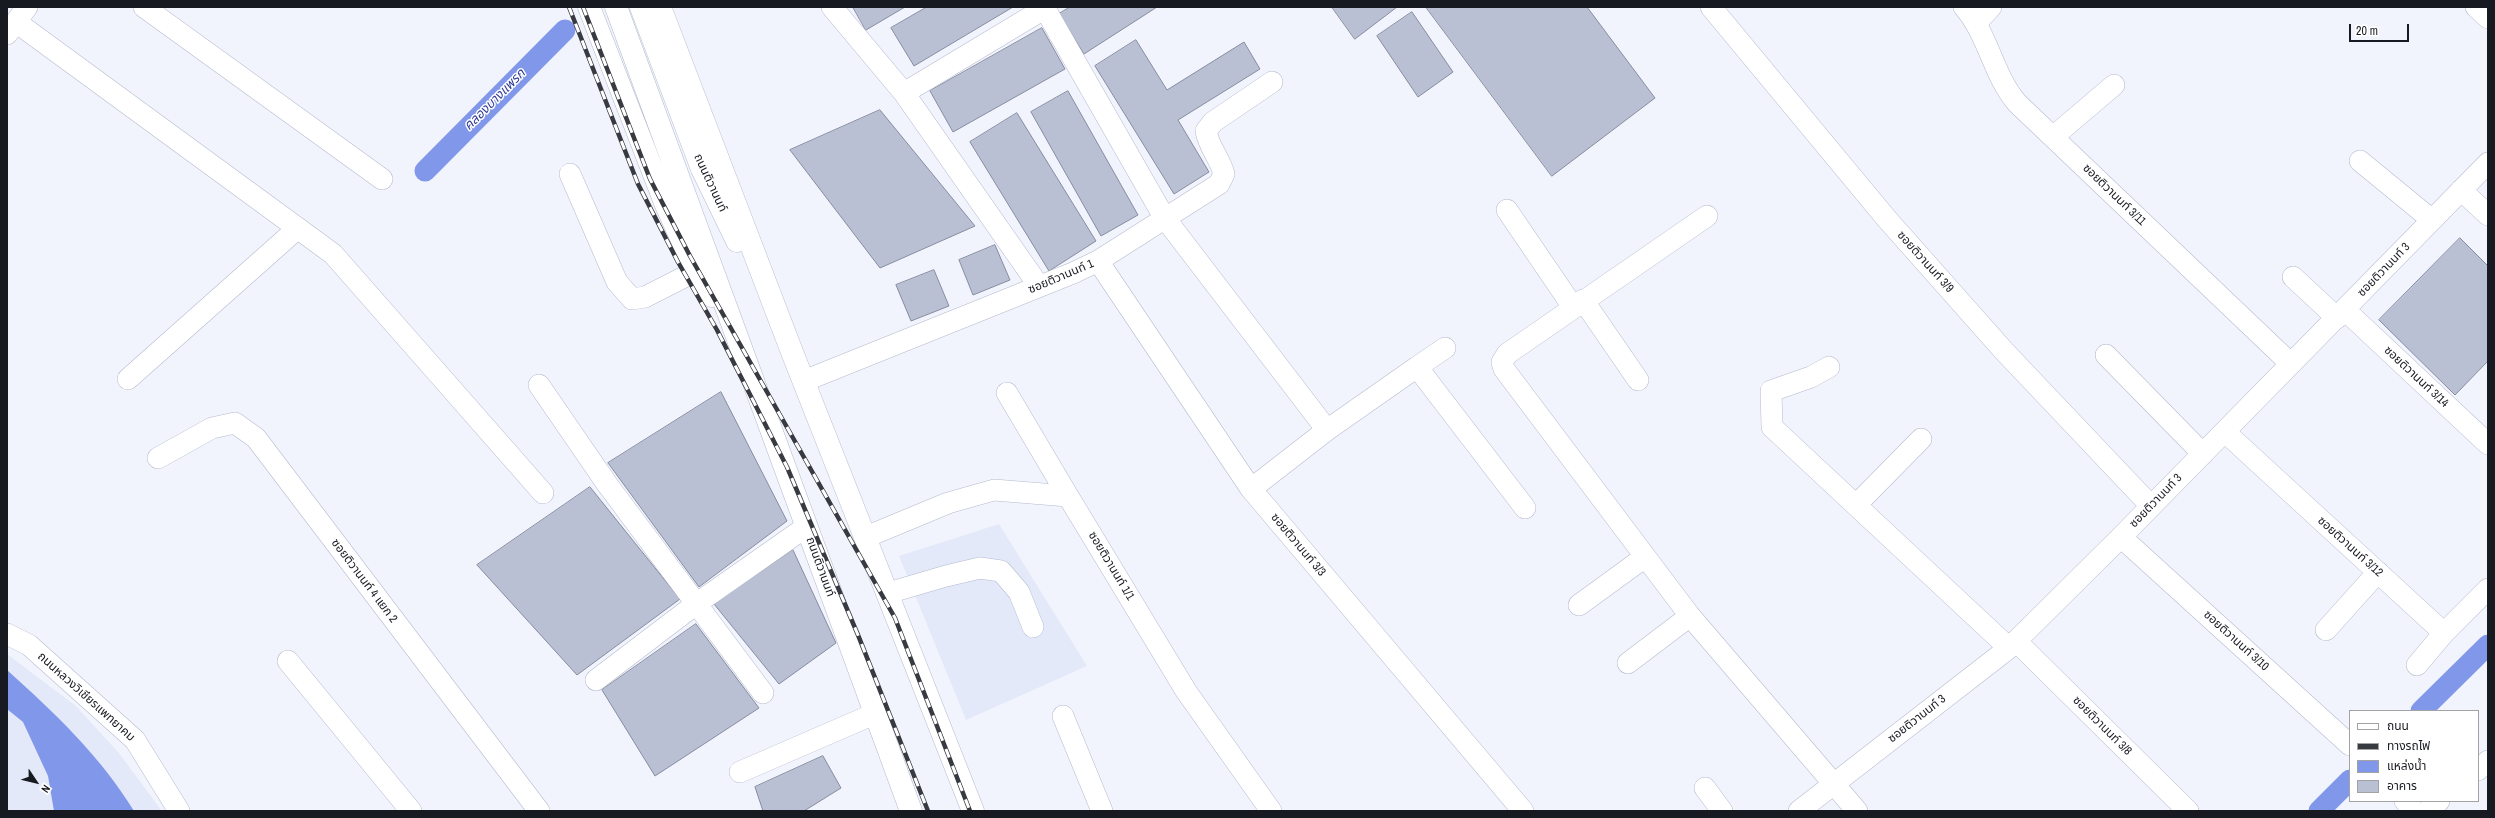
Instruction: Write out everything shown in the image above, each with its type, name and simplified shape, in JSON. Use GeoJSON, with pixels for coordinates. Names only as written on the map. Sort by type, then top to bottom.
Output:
{"type":"FeatureCollection","features":[{"type":"Feature","properties":{"kind":"main road","name":"ถนนติวานนท์"},"geometry":{"type":"LineString","coordinates":[[589,7],[658,184],[696,271],[730,323]]}},
{"type":"Feature","properties":{"kind":"main road","name":"ถนนติวานนท์"},"geometry":{"type":"LineString","coordinates":[[616,7],[672,156],[730,323],[911,811]]}},
{"type":"Feature","properties":{"kind":"main road","name":"ถนนติวานนท์"},"geometry":{"type":"LineString","coordinates":[[641,7],[702,169],[792,352]]}},
{"type":"Feature","properties":{"kind":"main road","name":"ถนนติวานนท์"},"geometry":{"type":"LineString","coordinates":[[660,7],[792,352],[973,811]]}},
{"type":"Feature","properties":{"kind":"street"},"geometry":{"type":"LineString","coordinates":[[144,7],[382,178]]}},
{"type":"Feature","properties":{"kind":"street"},"geometry":{"type":"LineString","coordinates":[[832,7],[904,93],[1039,286]]}},
{"type":"Feature","properties":{"kind":"street"},"geometry":{"type":"LineString","coordinates":[[904,93],[1046,7],[1164,218],[1327,430]]}},
{"type":"Feature","properties":{"kind":"street","name":"ซอยติวานนท์ 3/9"},"geometry":{"type":"LineString","coordinates":[[1711,7],[1886,218],[2004,351],[2151,506]]}},
{"type":"Feature","properties":{"kind":"street"},"geometry":{"type":"LineString","coordinates":[[2476,7],[2488,18]]}},
{"type":"Feature","properties":{"kind":"street","name":"ซอยติวานนท์ 3/11"},"geometry":{"type":"LineString","coordinates":[[1978,12],[2009,93],[2290,364]]}},
{"type":"Feature","properties":{"kind":"street"},"geometry":{"type":"LineString","coordinates":[[17,21],[333,254],[353,274],[542,493]]}},
{"type":"Feature","properties":{"kind":"street","name":"ซอยติวานนท์ 1"},"geometry":{"type":"LineString","coordinates":[[804,381],[970,316],[1073,273],[1098,261],[1219,184],[1224,174],[1222,164],[1209,145],[1206,131],[1213,122],[1272,82]]}},
{"type":"Feature","properties":{"kind":"street"},"geometry":{"type":"LineString","coordinates":[[2053,137],[2114,85]]}},
{"type":"Feature","properties":{"kind":"street"},"geometry":{"type":"LineString","coordinates":[[2360,161],[2432,220]]}},
{"type":"Feature","properties":{"kind":"street","name":"ซอยติวานนท์ 3"},"geometry":{"type":"LineString","coordinates":[[1799,811],[2013,644],[2203,454],[2488,163]]}},
{"type":"Feature","properties":{"kind":"street"},"geometry":{"type":"LineString","coordinates":[[570,174],[617,282],[632,299],[645,297],[696,271]]}},
{"type":"Feature","properties":{"kind":"street"},"geometry":{"type":"LineString","coordinates":[[2461,190],[2488,215]]}},
{"type":"Feature","properties":{"kind":"street"},"geometry":{"type":"LineString","coordinates":[[1507,210],[1638,380]]}},
{"type":"Feature","properties":{"kind":"street"},"geometry":{"type":"LineString","coordinates":[[1707,216],[1507,354],[1502,362],[1504,369],[1690,616],[1857,811]]}},
{"type":"Feature","properties":{"kind":"street"},"geometry":{"type":"LineString","coordinates":[[128,379],[298,228]]}},
{"type":"Feature","properties":{"kind":"street","name":"ซอยติวานนท์ 3/3"},"geometry":{"type":"LineString","coordinates":[[1098,261],[1251,489],[1523,811]]}},
{"type":"Feature","properties":{"kind":"street","name":"ซอยติวานนท์ 3/14"},"geometry":{"type":"LineString","coordinates":[[2293,277],[2341,314],[2488,444]]}},
{"type":"Feature","properties":{"kind":"street"},"geometry":{"type":"LineString","coordinates":[[1251,489],[1327,430],[1445,348]]}},
{"type":"Feature","properties":{"kind":"street"},"geometry":{"type":"LineString","coordinates":[[2106,355],[2203,454]]}},
{"type":"Feature","properties":{"kind":"street"},"geometry":{"type":"LineString","coordinates":[[1417,366],[1525,508]]}},
{"type":"Feature","properties":{"kind":"street","name":"ซอยติวานนท์ 3/8"},"geometry":{"type":"LineString","coordinates":[[1829,367],[1811,377],[1771,391],[1772,427],[1856,505],[2013,644],[2188,811]]}},
{"type":"Feature","properties":{"kind":"street"},"geometry":{"type":"LineString","coordinates":[[539,384],[607,484],[763,693]]}},
{"type":"Feature","properties":{"kind":"street","name":"ซอยติวานนท์ 1/1"},"geometry":{"type":"LineString","coordinates":[[1007,393],[1186,691],[1271,811]]}},
{"type":"Feature","properties":{"kind":"street","name":"ซอยติวานนท์ 4 แยก 2"},"geometry":{"type":"LineString","coordinates":[[158,458],[212,428],[235,423],[256,438],[539,811]]}},
{"type":"Feature","properties":{"kind":"street","name":"ซอยติวานนท์ 3/12"},"geometry":{"type":"LineString","coordinates":[[2224,432],[2444,633]]}},
{"type":"Feature","properties":{"kind":"street"},"geometry":{"type":"LineString","coordinates":[[1856,505],[1921,439]]}},
{"type":"Feature","properties":{"kind":"street"},"geometry":{"type":"LineString","coordinates":[[866,537],[948,503],[994,490],[1068,496]]}},
{"type":"Feature","properties":{"kind":"street"},"geometry":{"type":"LineString","coordinates":[[596,680],[696,604],[806,527]]}},
{"type":"Feature","properties":{"kind":"street","name":"ซอยติวานนท์ 3/10"},"geometry":{"type":"LineString","coordinates":[[2121,537],[2349,744]]}},
{"type":"Feature","properties":{"kind":"street"},"geometry":{"type":"LineString","coordinates":[[1579,605],[1645,556]]}},
{"type":"Feature","properties":{"kind":"street"},"geometry":{"type":"LineString","coordinates":[[888,593],[980,568],[1001,571],[1019,592],[1033,627]]}},
{"type":"Feature","properties":{"kind":"street"},"geometry":{"type":"LineString","coordinates":[[2326,630],[2378,572]]}},
{"type":"Feature","properties":{"kind":"street"},"geometry":{"type":"LineString","coordinates":[[2416,666],[2444,633],[2488,589]]}},
{"type":"Feature","properties":{"kind":"street"},"geometry":{"type":"LineString","coordinates":[[1628,664],[1690,616]]}},
{"type":"Feature","properties":{"kind":"street","name":"ถนนหลวงวิเชียรแพทยาคม"},"geometry":{"type":"LineString","coordinates":[[7,634],[29,646],[135,740],[179,811]]}},
{"type":"Feature","properties":{"kind":"street"},"geometry":{"type":"LineString","coordinates":[[288,661],[411,811]]}},
{"type":"Feature","properties":{"kind":"street"},"geometry":{"type":"LineString","coordinates":[[740,772],[874,714]]}},
{"type":"Feature","properties":{"kind":"street"},"geometry":{"type":"LineString","coordinates":[[1063,716],[1102,811]]}},
{"type":"Feature","properties":{"kind":"street"},"geometry":{"type":"LineString","coordinates":[[2479,769],[2488,762]]}},
{"type":"Feature","properties":{"kind":"street"},"geometry":{"type":"LineString","coordinates":[[1705,788],[1722,811]]}},
{"type":"Feature","properties":{"kind":"street"},"geometry":{"type":"LineString","coordinates":[[2406,802],[2414,811]]}},
{"type":"Feature","properties":{"kind":"street"},"geometry":{"type":"LineString","coordinates":[[2427,811],[2438,802]]}},
{"type":"Feature","properties":{"kind":"shaded area"},"geometry":{"type":"Polygon","coordinates":[[[999,524],[1087,666],[966,720],[899,556],[999,524]]]}},
{"type":"Feature","properties":{"kind":"shaded area"},"geometry":{"type":"Polygon","coordinates":[[[7,654],[76,706],[119,753],[162,811],[7,811],[7,654]]]}},
{"type":"Feature","properties":{"kind":"water"},"geometry":{"type":"Polygon","coordinates":[[[7,670],[76,736],[107,772],[134,811],[54,811],[48,776],[23,722],[7,709],[7,670]]]}},
{"type":"Feature","properties":{"kind":"building"},"geometry":{"type":"Polygon","coordinates":[[[853,7],[905,7],[866,30],[853,7]]]}},
{"type":"Feature","properties":{"kind":"building"},"geometry":{"type":"Polygon","coordinates":[[[927,7],[1013,7],[914,66],[891,28],[927,7]]]}},
{"type":"Feature","properties":{"kind":"building"},"geometry":{"type":"Polygon","coordinates":[[[1070,7],[1157,7],[1084,54],[1059,14],[1070,7]]]}},
{"type":"Feature","properties":{"kind":"building"},"geometry":{"type":"Polygon","coordinates":[[[1332,7],[1397,7],[1355,39],[1332,7]]]}},
{"type":"Feature","properties":{"kind":"building"},"geometry":{"type":"Polygon","coordinates":[[[1426,7],[1587,7],[1655,98],[1552,176],[1426,7]]]}},
{"type":"Feature","properties":{"kind":"building"},"geometry":{"type":"Polygon","coordinates":[[[1412,12],[1453,72],[1418,97],[1377,36],[1412,12]]]}},
{"type":"Feature","properties":{"kind":"building"},"geometry":{"type":"Polygon","coordinates":[[[1042,28],[1065,69],[953,132],[930,91],[1042,28]]]}},
{"type":"Feature","properties":{"kind":"building"},"geometry":{"type":"Polygon","coordinates":[[[1136,40],[1167,90],[1244,42],[1260,69],[1178,120],[1209,172],[1174,194],[1095,66],[1136,40]]]}},
{"type":"Feature","properties":{"kind":"building"},"geometry":{"type":"Polygon","coordinates":[[[1068,91],[1138,215],[1101,236],[1031,112],[1068,91]]]}},
{"type":"Feature","properties":{"kind":"building"},"geometry":{"type":"Polygon","coordinates":[[[880,110],[975,226],[880,268],[790,150],[880,110]]]}},
{"type":"Feature","properties":{"kind":"building"},"geometry":{"type":"Polygon","coordinates":[[[1017,113],[1096,241],[1049,271],[970,142],[1017,113]]]}},
{"type":"Feature","properties":{"kind":"building"},"geometry":{"type":"Polygon","coordinates":[[[2460,238],[2488,266],[2488,361],[2455,395],[2379,320],[2460,238]]]}},
{"type":"Feature","properties":{"kind":"building"},"geometry":{"type":"Polygon","coordinates":[[[995,245],[1010,280],[973,295],[959,260],[995,245]]]}},
{"type":"Feature","properties":{"kind":"building"},"geometry":{"type":"Polygon","coordinates":[[[934,270],[949,306],[911,321],[896,285],[934,270]]]}},
{"type":"Feature","properties":{"kind":"building"},"geometry":{"type":"Polygon","coordinates":[[[721,392],[787,521],[699,587],[608,463],[721,392]]]}},
{"type":"Feature","properties":{"kind":"building"},"geometry":{"type":"Polygon","coordinates":[[[590,487],[680,599],[577,675],[477,565],[590,487]]]}},
{"type":"Feature","properties":{"kind":"building"},"geometry":{"type":"Polygon","coordinates":[[[793,550],[836,643],[779,684],[714,604],[793,550]]]}},
{"type":"Feature","properties":{"kind":"building"},"geometry":{"type":"Polygon","coordinates":[[[696,624],[759,708],[655,776],[602,690],[696,624]]]}},
{"type":"Feature","properties":{"kind":"building"},"geometry":{"type":"Polygon","coordinates":[[[823,756],[841,788],[804,811],[763,811],[755,787],[823,756]]]}},
{"type":"Feature","properties":{"kind":"waterway","name":"คลองบางแพรก"},"geometry":{"type":"LineString","coordinates":[[425,171],[565,30]]}},
{"type":"Feature","properties":{"kind":"waterway"},"geometry":{"type":"LineString","coordinates":[[2422,710],[2488,645]]}},
{"type":"Feature","properties":{"kind":"waterway"},"geometry":{"type":"LineString","coordinates":[[2319,811],[2349,781]]}},
{"type":"Feature","properties":{"kind":"railway"},"geometry":{"type":"LineString","coordinates":[[569,7],[638,184],[678,262],[717,330],[787,467],[858,635],[928,811]]}},
{"type":"Feature","properties":{"kind":"railway"},"geometry":{"type":"LineString","coordinates":[[583,7],[650,179],[690,256],[895,618],[970,811]]}}]}
